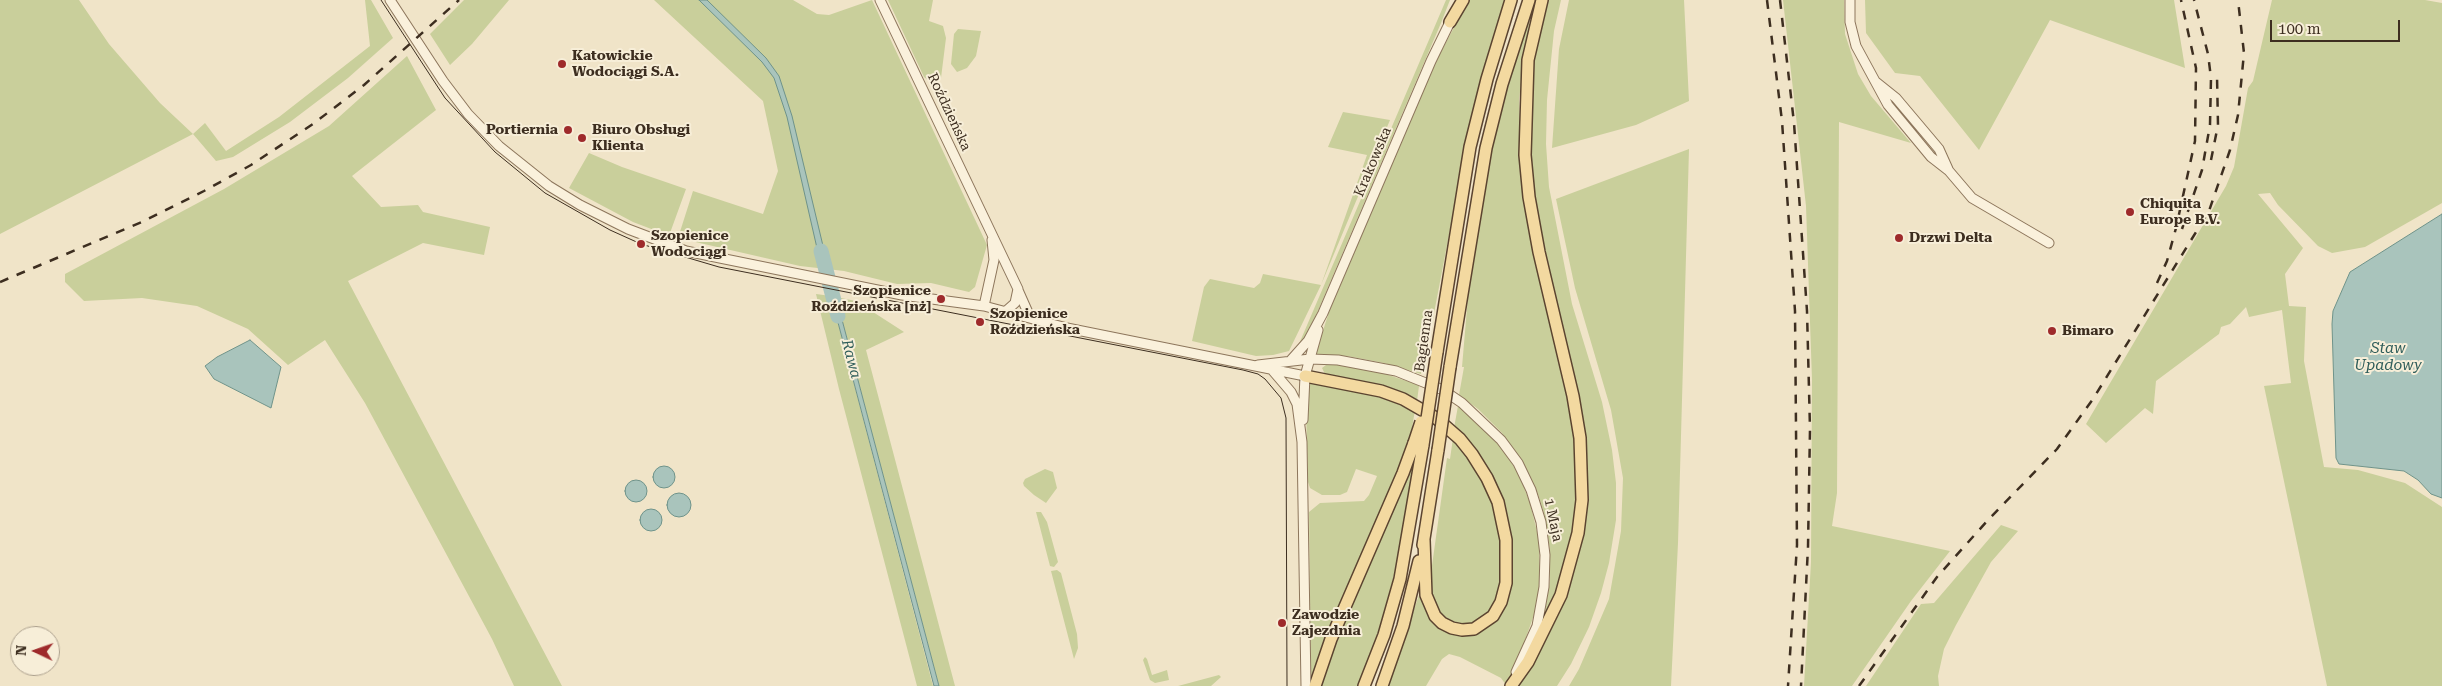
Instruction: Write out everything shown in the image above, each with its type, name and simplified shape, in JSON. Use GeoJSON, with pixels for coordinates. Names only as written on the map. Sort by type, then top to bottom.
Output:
{"type":"FeatureCollection","features":[{"type":"Feature","properties":{"kind":"main road"},"geometry":{"type":"LineString","coordinates":[[1450,22],[1463,0]]}},
{"type":"Feature","properties":{"kind":"main road","name":"Bagienna"},"geometry":{"type":"LineString","coordinates":[[1418,444],[1431,394],[1470,146],[1487,79],[1511,0]]}},
{"type":"Feature","properties":{"kind":"main road"},"geometry":{"type":"LineString","coordinates":[[1382,686],[1403,626],[1424,540],[1486,148],[1502,84],[1529,0]]}},
{"type":"Feature","properties":{"kind":"main road"},"geometry":{"type":"LineString","coordinates":[[1510,686],[1528,662],[1561,596],[1572,558],[1582,500],[1580,438],[1573,396],[1538,243],[1526,163],[1524,124],[1528,60],[1542,0]]}},
{"type":"Feature","properties":{"kind":"main road"},"geometry":{"type":"LineString","coordinates":[[1305,376],[1381,391],[1404,399],[1436,418],[1460,439],[1472,454],[1487,478],[1498,502],[1506,540],[1506,583],[1501,602],[1493,616],[1474,629],[1462,630],[1442,623],[1435,616],[1426,595],[1424,540]]}},
{"type":"Feature","properties":{"kind":"main road"},"geometry":{"type":"LineString","coordinates":[[1315,686],[1328,645],[1403,473],[1418,444]]}},
{"type":"Feature","properties":{"kind":"main road"},"geometry":{"type":"LineString","coordinates":[[1364,686],[1382,643],[1398,587],[1418,444]]}},
{"type":"Feature","properties":{"kind":"street"},"geometry":{"type":"LineString","coordinates":[[390,0],[431,64],[468,114],[499,146],[549,186],[612,222],[670,246],[902,295],[1006,310],[1067,328],[1305,376]]}},
{"type":"Feature","properties":{"kind":"street","name":"Roździeńska"},"geometry":{"type":"LineString","coordinates":[[880,0],[1030,317]]}},
{"type":"Feature","properties":{"kind":"street"},"geometry":{"type":"LineString","coordinates":[[1850,0],[1850,22],[1854,40],[1874,80],[1896,98],[1939,149],[1949,171],[1977,202],[2049,242]]}},
{"type":"Feature","properties":{"kind":"street","name":"Krakowska"},"geometry":{"type":"LineString","coordinates":[[1291,360],[1308,341],[1323,313],[1431,61],[1450,22]]}},
{"type":"Feature","properties":{"kind":"street","name":"Roździeńska"},"geometry":{"type":"LineString","coordinates":[[984,306],[994,260],[992,236]]}},
{"type":"Feature","properties":{"kind":"street"},"geometry":{"type":"LineString","coordinates":[[1006,310],[1015,303],[1018,289]]}},
{"type":"Feature","properties":{"kind":"street","name":"Krakowska"},"geometry":{"type":"LineString","coordinates":[[1302,442],[1305,376],[1323,313]]}},
{"type":"Feature","properties":{"kind":"street","name":"1 Maja"},"geometry":{"type":"LineString","coordinates":[[1253,365],[1310,359],[1362,363],[1396,371],[1443,390],[1477,415],[1505,445],[1529,485],[1541,522],[1545,555],[1543,596],[1537,626],[1510,686]]}},
{"type":"Feature","properties":{"kind":"street"},"geometry":{"type":"LineString","coordinates":[[1273,371],[1291,392],[1296,404],[1302,442],[1306,686]]}},
{"type":"Feature","properties":{"kind":"green space"},"geometry":{"type":"Polygon","coordinates":[[[0,0],[79,0],[109,44],[160,103],[193,134],[0,234],[0,0]]]}},
{"type":"Feature","properties":{"kind":"green space"},"geometry":{"type":"Polygon","coordinates":[[[365,0],[371,0],[393,38],[348,78],[290,122],[233,157],[216,161],[193,134],[205,123],[226,151],[279,117],[370,46],[365,0]]]}},
{"type":"Feature","properties":{"kind":"green space"},"geometry":{"type":"Polygon","coordinates":[[[464,0],[509,0],[472,44],[450,65],[430,34],[464,0]]]}},
{"type":"Feature","properties":{"kind":"green space"},"geometry":{"type":"Polygon","coordinates":[[[654,0],[793,0],[817,14],[829,15],[872,0],[987,245],[975,287],[969,292],[931,283],[897,284],[844,271],[800,266],[678,238],[693,191],[763,214],[778,171],[763,101],[654,0]]]}},
{"type":"Feature","properties":{"kind":"green space"},"geometry":{"type":"Polygon","coordinates":[[[888,0],[933,0],[929,21],[943,26],[946,38],[941,78],[936,82],[929,81],[924,77],[888,0]]]}},
{"type":"Feature","properties":{"kind":"green space"},"geometry":{"type":"Polygon","coordinates":[[[1446,0],[1450,0],[1441,23],[1305,341],[1296,351],[1446,0]]]}},
{"type":"Feature","properties":{"kind":"green space"},"geometry":{"type":"Polygon","coordinates":[[[1469,0],[1506,0],[1470,124],[1428,345],[1424,345],[1421,374],[1384,363],[1347,356],[1315,355],[1329,312],[1423,91],[1438,57],[1469,0]]]}},
{"type":"Feature","properties":{"kind":"green space"},"geometry":{"type":"Polygon","coordinates":[[[1545,0],[1561,0],[1554,31],[1547,100],[1546,144],[1549,187],[1572,304],[1602,402],[1612,450],[1616,483],[1616,520],[1609,563],[1601,593],[1589,627],[1571,664],[1557,686],[1519,686],[1563,603],[1580,548],[1587,496],[1585,433],[1544,252],[1532,174],[1530,135],[1532,72],[1545,0]]]}},
{"type":"Feature","properties":{"kind":"green space"},"geometry":{"type":"Polygon","coordinates":[[[1569,0],[1684,0],[1689,101],[1636,125],[1552,148],[1559,49],[1569,0]]]}},
{"type":"Feature","properties":{"kind":"green space"},"geometry":{"type":"Polygon","coordinates":[[[1783,0],[1844,0],[1845,34],[1858,74],[1871,96],[1911,143],[1839,122],[1837,493],[1832,526],[1950,551],[1911,601],[1852,686],[1804,686],[1811,562],[1812,380],[1806,206],[1783,0]]]}},
{"type":"Feature","properties":{"kind":"green space"},"geometry":{"type":"Polygon","coordinates":[[[1865,0],[2174,0],[2185,68],[2050,20],[1979,150],[1920,76],[1895,73],[1866,33],[1865,0]]]}},
{"type":"Feature","properties":{"kind":"green space"},"geometry":{"type":"Polygon","coordinates":[[[2272,0],[2425,0],[2442,3],[2442,203],[2365,247],[2332,253],[2318,246],[2278,205],[2270,193],[2258,194],[2303,248],[2285,274],[2289,306],[2306,307],[2304,361],[2324,467],[2358,470],[2405,483],[2442,507],[2442,686],[2327,686],[2264,386],[2291,383],[2282,310],[2249,317],[2246,307],[2230,324],[2221,327],[2219,334],[2156,381],[2153,414],[2145,408],[2106,443],[2086,424],[2226,186],[2234,167],[2248,88],[2253,81],[2272,0]]]}},
{"type":"Feature","properties":{"kind":"green space"},"geometry":{"type":"Polygon","coordinates":[[[1531,10],[1519,99],[1521,165],[1533,246],[1573,425],[1577,499],[1572,536],[1559,584],[1544,616],[1550,581],[1550,550],[1544,513],[1538,494],[1525,467],[1502,433],[1478,409],[1459,395],[1464,367],[1462,367],[1469,285],[1489,160],[1507,83],[1531,10]]]}},
{"type":"Feature","properties":{"kind":"green space"},"geometry":{"type":"Polygon","coordinates":[[[958,29],[981,31],[976,56],[967,68],[957,72],[951,64],[954,34],[958,29]]]}},
{"type":"Feature","properties":{"kind":"green space"},"geometry":{"type":"Polygon","coordinates":[[[407,56],[436,110],[352,176],[381,207],[418,205],[423,212],[490,227],[484,255],[423,243],[348,281],[562,686],[514,686],[492,639],[365,403],[325,340],[288,365],[248,329],[197,306],[142,298],[84,301],[65,282],[65,274],[224,189],[329,126],[407,56]]]}},
{"type":"Feature","properties":{"kind":"green space"},"geometry":{"type":"Polygon","coordinates":[[[1343,112],[1390,120],[1321,285],[1367,155],[1328,147],[1343,112]]]}},
{"type":"Feature","properties":{"kind":"green space"},"geometry":{"type":"Polygon","coordinates":[[[1689,149],[1678,543],[1671,686],[1569,686],[1579,669],[1609,599],[1621,531],[1623,478],[1611,410],[1575,288],[1556,199],[1689,149]]]}},
{"type":"Feature","properties":{"kind":"green space"},"geometry":{"type":"Polygon","coordinates":[[[589,153],[622,167],[686,189],[670,233],[667,235],[633,222],[569,188],[589,153]]]}},
{"type":"Feature","properties":{"kind":"green space"},"geometry":{"type":"Polygon","coordinates":[[[1263,274],[1321,285],[1289,351],[1273,355],[1256,356],[1192,341],[1204,287],[1210,279],[1254,288],[1260,283],[1263,274]]]}},
{"type":"Feature","properties":{"kind":"green space"},"geometry":{"type":"Polygon","coordinates":[[[816,294],[831,296],[933,686],[917,686],[816,294]]]}},
{"type":"Feature","properties":{"kind":"green space"},"geometry":{"type":"Polygon","coordinates":[[[836,297],[856,301],[904,332],[866,350],[955,686],[939,686],[836,297]]]}},
{"type":"Feature","properties":{"kind":"green space"},"geometry":{"type":"Polygon","coordinates":[[[1326,365],[1339,365],[1379,372],[1413,383],[1419,386],[1417,401],[1363,382],[1325,374],[1322,368],[1326,365]]]}},
{"type":"Feature","properties":{"kind":"green space"},"geometry":{"type":"Polygon","coordinates":[[[1309,382],[1393,399],[1415,410],[1409,446],[1326,639],[1311,680],[1309,512],[1320,503],[1364,501],[1369,495],[1377,476],[1356,469],[1347,492],[1340,495],[1322,495],[1310,488],[1308,482],[1306,408],[1309,382]]]}},
{"type":"Feature","properties":{"kind":"green space"},"geometry":{"type":"Polygon","coordinates":[[[1458,406],[1494,439],[1505,452],[1520,477],[1530,503],[1539,540],[1540,587],[1535,612],[1511,680],[1506,685],[1501,678],[1460,657],[1449,654],[1442,659],[1426,686],[1388,686],[1419,595],[1432,620],[1477,633],[1496,621],[1506,604],[1512,565],[1509,523],[1504,505],[1491,475],[1472,446],[1454,428],[1458,406]]]}},
{"type":"Feature","properties":{"kind":"green space"},"geometry":{"type":"Polygon","coordinates":[[[1453,438],[1473,461],[1491,497],[1503,545],[1502,582],[1492,611],[1471,625],[1457,625],[1440,615],[1429,587],[1447,458],[1450,459],[1453,438]]]}},
{"type":"Feature","properties":{"kind":"green space"},"geometry":{"type":"Polygon","coordinates":[[[1411,467],[1414,468],[1400,550],[1384,616],[1365,670],[1358,686],[1320,686],[1329,656],[1411,467]]]}},
{"type":"Feature","properties":{"kind":"green space"},"geometry":{"type":"Polygon","coordinates":[[[1045,469],[1053,472],[1057,488],[1046,503],[1034,495],[1023,483],[1025,479],[1045,469]]]}},
{"type":"Feature","properties":{"kind":"green space"},"geometry":{"type":"Polygon","coordinates":[[[1036,512],[1041,512],[1047,522],[1058,562],[1054,567],[1050,566],[1036,512]]]}},
{"type":"Feature","properties":{"kind":"green space"},"geometry":{"type":"Polygon","coordinates":[[[2001,525],[2018,531],[1991,562],[1956,625],[1944,649],[1938,676],[1939,686],[1866,686],[1921,604],[1934,603],[2001,525]]]}},
{"type":"Feature","properties":{"kind":"green space"},"geometry":{"type":"Polygon","coordinates":[[[1057,570],[1061,573],[1077,634],[1078,648],[1074,659],[1051,571],[1057,570]]]}},
{"type":"Feature","properties":{"kind":"green space"},"geometry":{"type":"Polygon","coordinates":[[[1145,657],[1152,675],[1167,670],[1169,680],[1155,683],[1150,680],[1143,660],[1145,657]]]}},
{"type":"Feature","properties":{"kind":"green space"},"geometry":{"type":"Polygon","coordinates":[[[1219,675],[1221,677],[1211,686],[1178,686],[1219,675]]]}},
{"type":"Feature","properties":{"kind":"water"},"geometry":{"type":"Polygon","coordinates":[[[699,0],[707,0],[766,58],[779,76],[792,116],[829,271],[822,270],[787,117],[774,78],[762,62],[699,0]]]}},
{"type":"Feature","properties":{"kind":"water","name":"Staw Upadowy"},"geometry":{"type":"Polygon","coordinates":[[[2442,214],[2442,498],[2431,494],[2418,480],[2404,471],[2339,464],[2336,458],[2332,324],[2333,311],[2350,272],[2442,214]]]}},
{"type":"Feature","properties":{"kind":"water"},"geometry":{"type":"Polygon","coordinates":[[[831,296],[836,297],[939,686],[934,686],[831,296]]]}},
{"type":"Feature","properties":{"kind":"water"},"geometry":{"type":"Polygon","coordinates":[[[250,340],[281,367],[271,408],[214,379],[205,366],[217,357],[250,340]]]}},
{"type":"Feature","properties":{"kind":"water"},"geometry":{"type":"Polygon","coordinates":[[[664,466],[674,473],[675,477],[668,487],[664,488],[654,481],[653,477],[660,467],[664,466]]]}},
{"type":"Feature","properties":{"kind":"water"},"geometry":{"type":"Polygon","coordinates":[[[636,480],[644,483],[647,491],[644,499],[636,502],[628,499],[625,491],[628,483],[636,480]]]}},
{"type":"Feature","properties":{"kind":"water"},"geometry":{"type":"Polygon","coordinates":[[[679,493],[684,494],[690,500],[690,510],[684,516],[679,517],[674,516],[668,510],[667,505],[668,500],[674,494],[679,493]]]}},
{"type":"Feature","properties":{"kind":"water"},"geometry":{"type":"Polygon","coordinates":[[[651,509],[659,512],[662,520],[659,528],[651,531],[643,528],[640,520],[643,512],[651,509]]]}},
{"type":"Feature","properties":{"kind":"waterway","name":"Rawa"},"geometry":{"type":"LineString","coordinates":[[821,251],[838,316]]}},
{"type":"Feature","properties":{"kind":"tram line"},"geometry":{"type":"LineString","coordinates":[[381,0],[445,98],[495,152],[545,193],[610,230],[641,244],[719,267],[1243,370],[1258,374],[1265,379],[1281,398],[1286,418],[1287,686]]}},
{"type":"Feature","properties":{"kind":"railway"},"geometry":{"type":"LineString","coordinates":[[0,282],[142,222],[251,165],[313,124],[364,85],[459,0]]}},
{"type":"Feature","properties":{"kind":"railway"},"geometry":{"type":"LineString","coordinates":[[1767,0],[1782,121],[1795,311],[1797,545],[1788,686]]}},
{"type":"Feature","properties":{"kind":"railway"},"geometry":{"type":"LineString","coordinates":[[1780,0],[1794,123],[1807,311],[1810,429],[1808,547],[1801,686]]}},
{"type":"Feature","properties":{"kind":"railway"},"geometry":{"type":"LineString","coordinates":[[2157,283],[2167,261],[2176,228],[2195,141],[2196,68],[2181,0]]}},
{"type":"Feature","properties":{"kind":"railway"},"geometry":{"type":"LineString","coordinates":[[2182,229],[2202,170],[2210,125],[2211,78],[2208,54],[2194,0]]}},
{"type":"Feature","properties":{"kind":"railway"},"geometry":{"type":"LineString","coordinates":[[1859,686],[1937,577],[1988,520],[2057,449],[2093,399],[2209,211],[2230,150],[2238,115],[2244,53],[2238,0]]}},
{"type":"Feature","properties":{"kind":"railway"},"geometry":{"type":"LineString","coordinates":[[2211,160],[2218,125],[2217,76]]}},
{"type":"Feature","properties":{"kind":"place","name":"Katowickie Wodociągi S.A."},"geometry":{"type":"Point","coordinates":[562,64]}},
{"type":"Feature","properties":{"kind":"place","name":"Portiernia"},"geometry":{"type":"Point","coordinates":[568,130]}},
{"type":"Feature","properties":{"kind":"place","name":"Biuro Obsługi Klienta"},"geometry":{"type":"Point","coordinates":[582,138]}},
{"type":"Feature","properties":{"kind":"place","name":"Chiquita Europe B.V."},"geometry":{"type":"Point","coordinates":[2130,212]}},
{"type":"Feature","properties":{"kind":"place","name":"Drzwi Delta"},"geometry":{"type":"Point","coordinates":[1899,238]}},
{"type":"Feature","properties":{"kind":"place","name":"Szopienice Wodociągi"},"geometry":{"type":"Point","coordinates":[641,244]}},
{"type":"Feature","properties":{"kind":"place","name":"Szopienice Roździeńska [nż]"},"geometry":{"type":"Point","coordinates":[941,299]}},
{"type":"Feature","properties":{"kind":"place","name":"Szopienice Roździeńska"},"geometry":{"type":"Point","coordinates":[980,322]}},
{"type":"Feature","properties":{"kind":"place","name":"Bimaro"},"geometry":{"type":"Point","coordinates":[2052,331]}},
{"type":"Feature","properties":{"kind":"place","name":"Zawodzie Zajezdnia"},"geometry":{"type":"Point","coordinates":[1282,623]}}]}
